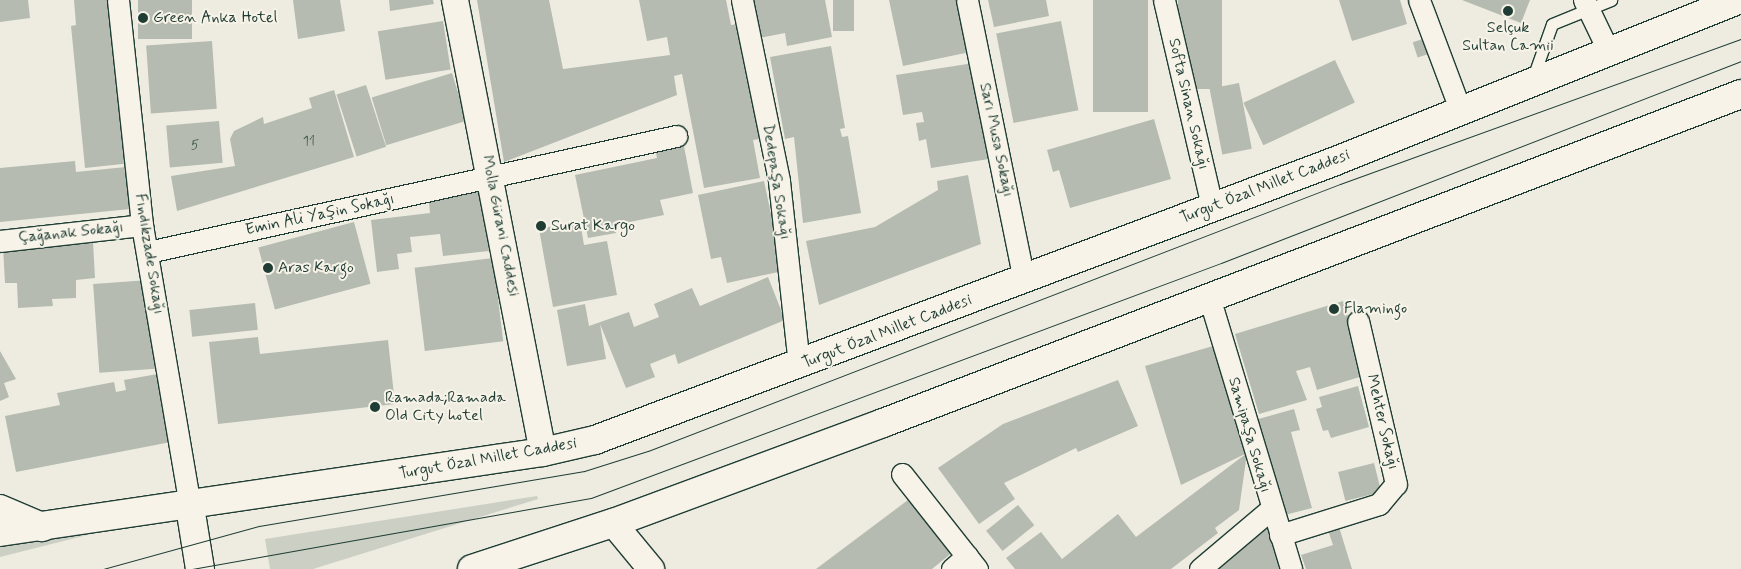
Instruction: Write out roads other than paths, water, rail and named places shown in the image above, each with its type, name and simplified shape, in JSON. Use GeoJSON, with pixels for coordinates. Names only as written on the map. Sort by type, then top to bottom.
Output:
{"type":"FeatureCollection","features":[{"type":"Feature","properties":{"kind":"main road","name":"Turgut Özal Millet Caddesi"},"geometry":{"type":"LineString","coordinates":[[0,532],[190,507],[543,452],[595,440],[799,366],[1461,112],[1726,2]]}},
{"type":"Feature","properties":{"kind":"main road"},"geometry":{"type":"LineString","coordinates":[[472,569],[613,523],[1210,300],[1441,206],[1741,94]]}},
{"type":"Feature","properties":{"kind":"main road"},"geometry":{"type":"LineString","coordinates":[[190,507],[200,569]]}},
{"type":"Feature","properties":{"kind":"main road"},"geometry":{"type":"LineString","coordinates":[[0,508],[42,527]]}},
{"type":"Feature","properties":{"kind":"street","name":"Fındıkzade Sokağı"},"geometry":{"type":"LineString","coordinates":[[118,0],[142,225],[190,507]]}},
{"type":"Feature","properties":{"kind":"street","name":"Molla Gürani Caddesi"},"geometry":{"type":"LineString","coordinates":[[454,0],[491,179],[543,452]]}},
{"type":"Feature","properties":{"kind":"street","name":"Dedepaşa Sokağı"},"geometry":{"type":"LineString","coordinates":[[742,0],[779,181],[799,366]]}},
{"type":"Feature","properties":{"kind":"street","name":"Sarı Musa Sokağı"},"geometry":{"type":"LineString","coordinates":[[967,0],[1024,279]]}},
{"type":"Feature","properties":{"kind":"street","name":"Softa Sinan Sokağı"},"geometry":{"type":"LineString","coordinates":[[1164,0],[1212,207]]}},
{"type":"Feature","properties":{"kind":"street"},"geometry":{"type":"LineString","coordinates":[[1419,0],[1461,112]]}},
{"type":"Feature","properties":{"kind":"street"},"geometry":{"type":"LineString","coordinates":[[1586,5],[1608,52]]}},
{"type":"Feature","properties":{"kind":"street","name":"Emin Ali Yaşin Sokağı"},"geometry":{"type":"LineString","coordinates":[[148,252],[491,179],[676,136]]}},
{"type":"Feature","properties":{"kind":"street","name":"Çağanak Sokağı"},"geometry":{"type":"LineString","coordinates":[[0,241],[142,225]]}},
{"type":"Feature","properties":{"kind":"street","name":"Samipaşa Sokağı"},"geometry":{"type":"LineString","coordinates":[[1210,300],[1271,509],[1291,569]]}},
{"type":"Feature","properties":{"kind":"street","name":"Mehter Sokağı"},"geometry":{"type":"LineString","coordinates":[[1280,535],[1379,504],[1396,484],[1358,321]]}},
{"type":"Feature","properties":{"kind":"street"},"geometry":{"type":"LineString","coordinates":[[902,474],[965,565]]}},
{"type":"Feature","properties":{"kind":"street"},"geometry":{"type":"LineString","coordinates":[[1200,569],[1271,509]]}},
{"type":"Feature","properties":{"kind":"street"},"geometry":{"type":"LineString","coordinates":[[613,523],[651,569]]}},
{"type":"Feature","properties":{"kind":"lane"},"geometry":{"type":"LineString","coordinates":[[1530,84],[1552,24],[1586,5],[1611,0]]}},
{"type":"Feature","properties":{"kind":"tram line"},"geometry":{"type":"LineString","coordinates":[[103,569],[259,526],[584,471],[648,451],[1340,184],[1741,39]]}},
{"type":"Feature","properties":{"kind":"tram line"},"geometry":{"type":"LineString","coordinates":[[192,569],[591,498],[1221,263],[1741,61]]}},
{"type":"Feature","properties":{"kind":"place","name":"Selçuk Sultan Camii"},"geometry":{"type":"Point","coordinates":[1508,11]}},
{"type":"Feature","properties":{"kind":"place","name":"Green Anka Hotel"},"geometry":{"type":"Point","coordinates":[143,18]}},
{"type":"Feature","properties":{"kind":"place","name":"Surat Kargo"},"geometry":{"type":"Point","coordinates":[541,226]}},
{"type":"Feature","properties":{"kind":"place","name":"Aras Kargo"},"geometry":{"type":"Point","coordinates":[268,268]}},
{"type":"Feature","properties":{"kind":"place","name":"Flamingo"},"geometry":{"type":"Point","coordinates":[1334,309]}},
{"type":"Feature","properties":{"kind":"place","name":"Ramada;Ramada Old City hotel"},"geometry":{"type":"Point","coordinates":[375,407]}}]}
